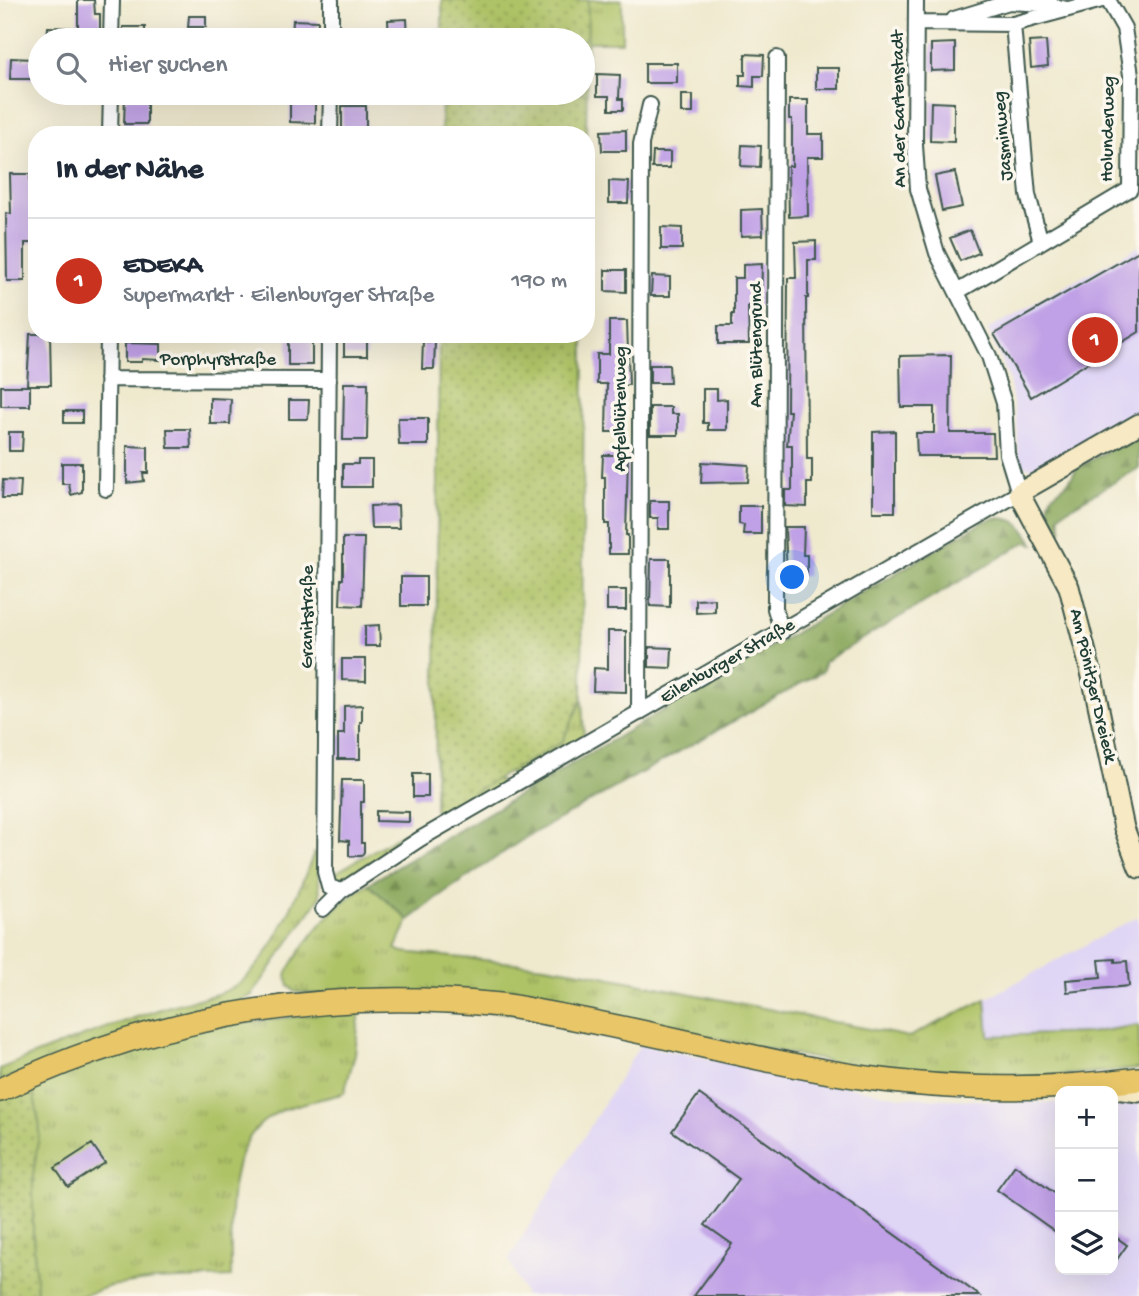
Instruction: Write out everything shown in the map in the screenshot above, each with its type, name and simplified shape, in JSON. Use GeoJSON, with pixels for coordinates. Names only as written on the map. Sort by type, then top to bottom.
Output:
{"type":"FeatureCollection","features":[{"type":"Feature","properties":{"kind":"main road"},"geometry":{"type":"LineString","coordinates":[[0,1090],[108,1045],[167,1027],[270,1007],[356,1000],[500,1005],[611,1024],[809,1068],[876,1079],[985,1089],[1055,1088]]}},
{"type":"Feature","properties":{"kind":"main road"},"geometry":{"type":"LineString","coordinates":[[1091,1086],[1139,1079]]}},
{"type":"Feature","properties":{"kind":"street"},"geometry":{"type":"LineString","coordinates":[[111,28],[112,0]]}},
{"type":"Feature","properties":{"kind":"street"},"geometry":{"type":"LineString","coordinates":[[331,0],[331,28]]}},
{"type":"Feature","properties":{"kind":"street","name":"An der Gartenstadt"},"geometry":{"type":"LineString","coordinates":[[916,0],[918,23],[915,145],[918,189],[937,253],[989,356],[1004,402],[1007,454],[1018,494]]}},
{"type":"Feature","properties":{"kind":"street"},"geometry":{"type":"LineString","coordinates":[[918,23],[1013,24],[1102,0]]}},
{"type":"Feature","properties":{"kind":"street","name":"Holunderweg"},"geometry":{"type":"LineString","coordinates":[[957,292],[1130,189],[1135,101],[1124,28],[1108,0]]}},
{"type":"Feature","properties":{"kind":"street"},"geometry":{"type":"LineString","coordinates":[[943,23],[1009,2],[1045,4],[1068,9]]}},
{"type":"Feature","properties":{"kind":"street","name":"Jasminweg"},"geometry":{"type":"LineString","coordinates":[[1013,24],[1028,195],[1041,242]]}},
{"type":"Feature","properties":{"kind":"street","name":"Am Blütengrund"},"geometry":{"type":"LineString","coordinates":[[777,58],[775,610],[782,632]]}},
{"type":"Feature","properties":{"kind":"street"},"geometry":{"type":"LineString","coordinates":[[110,126],[111,105]]}},
{"type":"Feature","properties":{"kind":"street"},"geometry":{"type":"LineString","coordinates":[[330,126],[331,105]]}},
{"type":"Feature","properties":{"kind":"street","name":"Apfelblütenweg"},"geometry":{"type":"LineString","coordinates":[[639,713],[641,144],[650,105]]}},
{"type":"Feature","properties":{"kind":"street"},"geometry":{"type":"LineString","coordinates":[[106,489],[108,343]]}},
{"type":"Feature","properties":{"kind":"street","name":"Granitstraße"},"geometry":{"type":"LineString","coordinates":[[329,343],[325,872],[328,887],[341,891]]}},
{"type":"Feature","properties":{"kind":"street","name":"Porphyrstraße"},"geometry":{"type":"LineString","coordinates":[[107,379],[329,380]]}},
{"type":"Feature","properties":{"kind":"street","name":"Eilenburger Straße"},"geometry":{"type":"LineString","coordinates":[[323,909],[341,891],[420,839],[1139,424]]}},
{"type":"Feature","properties":{"kind":"street","name":"Am Pönitzer Dreieck"},"geometry":{"type":"LineString","coordinates":[[1018,494],[1069,587],[1092,676],[1124,828],[1139,868]]}},
{"type":"Feature","properties":{"kind":"street"},"geometry":{"type":"LineString","coordinates":[[1118,1089],[1139,1092]]}},
{"type":"Feature","properties":{"kind":"shaded area"},"geometry":{"type":"Polygon","coordinates":[[[1139,246],[1139,411],[1037,469],[1024,466],[1019,462],[1017,425],[1009,379],[988,329],[1139,246]]]}},
{"type":"Feature","properties":{"kind":"shaded area"},"geometry":{"type":"Polygon","coordinates":[[[1137,917],[1139,1025],[1089,1033],[988,1036],[986,999],[1137,917]]]}},
{"type":"Feature","properties":{"kind":"shaded area"},"geometry":{"type":"Polygon","coordinates":[[[640,1045],[900,1097],[1055,1103],[1055,1275],[1118,1275],[1118,1103],[1139,1104],[1139,1296],[525,1296],[509,1259],[640,1045]]]}},
{"type":"Feature","properties":{"kind":"green space"},"geometry":{"type":"Polygon","coordinates":[[[442,0],[588,0],[588,28],[442,28],[442,0]]]}},
{"type":"Feature","properties":{"kind":"green space"},"geometry":{"type":"Polygon","coordinates":[[[588,0],[622,0],[622,42],[595,42],[595,28],[587,28],[588,0]]]}},
{"type":"Feature","properties":{"kind":"green space"},"geometry":{"type":"Polygon","coordinates":[[[442,105],[586,105],[586,126],[441,126],[442,105]]]}},
{"type":"Feature","properties":{"kind":"green space"},"geometry":{"type":"Polygon","coordinates":[[[439,343],[584,343],[582,699],[562,742],[435,814],[439,343]]]}},
{"type":"Feature","properties":{"kind":"green space"},"geometry":{"type":"Polygon","coordinates":[[[1139,433],[1139,468],[1064,511],[1059,516],[1062,531],[1059,532],[1049,507],[1053,495],[1064,486],[1076,469],[1139,433]]]}},
{"type":"Feature","properties":{"kind":"green space"},"geometry":{"type":"Polygon","coordinates":[[[995,518],[1015,521],[1034,544],[1026,542],[824,662],[823,671],[525,838],[442,894],[409,920],[368,884],[983,522],[995,518]]]}},
{"type":"Feature","properties":{"kind":"green space"},"geometry":{"type":"Polygon","coordinates":[[[582,699],[584,736],[514,778],[509,772],[562,742],[582,699]]]}},
{"type":"Feature","properties":{"kind":"green space"},"geometry":{"type":"Polygon","coordinates":[[[498,778],[501,785],[342,881],[330,876],[498,778]]]}},
{"type":"Feature","properties":{"kind":"green space"},"geometry":{"type":"Polygon","coordinates":[[[314,853],[317,854],[320,897],[252,995],[239,1002],[203,1010],[0,1081],[0,1069],[21,1060],[148,1013],[216,994],[241,982],[264,957],[274,940],[293,904],[314,853]]]}},
{"type":"Feature","properties":{"kind":"green space"},"geometry":{"type":"Polygon","coordinates":[[[368,884],[409,920],[395,949],[403,952],[545,966],[587,973],[909,1037],[986,999],[989,1036],[1089,1033],[1139,1025],[1139,1069],[1009,1079],[881,1072],[661,1027],[295,992],[289,986],[286,974],[302,948],[332,912],[368,884]]]}},
{"type":"Feature","properties":{"kind":"green space"},"geometry":{"type":"Polygon","coordinates":[[[360,1009],[355,1054],[344,1093],[294,1106],[275,1114],[253,1133],[243,1150],[232,1191],[231,1277],[155,1280],[110,1286],[82,1296],[37,1296],[33,1175],[37,1144],[32,1084],[189,1029],[360,1009]]]}},
{"type":"Feature","properties":{"kind":"green space"},"geometry":{"type":"Polygon","coordinates":[[[32,1084],[40,1128],[33,1175],[37,1296],[0,1296],[0,1099],[32,1084]]]}},
{"type":"Feature","properties":{"kind":"building"},"geometry":{"type":"Polygon","coordinates":[[[78,0],[94,0],[95,14],[100,14],[100,28],[78,28],[78,0]]]}},
{"type":"Feature","properties":{"kind":"building"},"geometry":{"type":"Polygon","coordinates":[[[189,16],[206,16],[206,27],[188,27],[189,16]]]}},
{"type":"Feature","properties":{"kind":"building"},"geometry":{"type":"Polygon","coordinates":[[[407,19],[407,28],[388,28],[388,20],[407,19]]]}},
{"type":"Feature","properties":{"kind":"building"},"geometry":{"type":"Polygon","coordinates":[[[293,20],[318,21],[318,28],[293,28],[293,20]]]}},
{"type":"Feature","properties":{"kind":"building"},"geometry":{"type":"Polygon","coordinates":[[[1046,41],[1048,66],[1031,68],[1029,42],[1046,41]]]}},
{"type":"Feature","properties":{"kind":"building"},"geometry":{"type":"Polygon","coordinates":[[[955,43],[955,70],[931,71],[931,44],[955,43]]]}},
{"type":"Feature","properties":{"kind":"building"},"geometry":{"type":"Polygon","coordinates":[[[745,54],[764,55],[763,76],[754,76],[754,87],[740,86],[740,75],[745,75],[745,54]]]}},
{"type":"Feature","properties":{"kind":"building"},"geometry":{"type":"Polygon","coordinates":[[[11,58],[28,59],[28,79],[10,79],[11,58]]]}},
{"type":"Feature","properties":{"kind":"building"},"geometry":{"type":"Polygon","coordinates":[[[645,63],[677,63],[677,83],[645,83],[645,63]]]}},
{"type":"Feature","properties":{"kind":"building"},"geometry":{"type":"Polygon","coordinates":[[[816,68],[839,68],[839,89],[816,89],[816,68]]]}},
{"type":"Feature","properties":{"kind":"building"},"geometry":{"type":"Polygon","coordinates":[[[597,74],[620,75],[619,99],[623,99],[623,110],[609,110],[609,96],[597,96],[597,74]]]}},
{"type":"Feature","properties":{"kind":"building"},"geometry":{"type":"Polygon","coordinates":[[[681,95],[693,95],[693,113],[681,113],[681,95]]]}},
{"type":"Feature","properties":{"kind":"building"},"geometry":{"type":"Polygon","coordinates":[[[789,100],[808,100],[808,134],[823,134],[823,157],[807,157],[808,216],[789,217],[788,166],[792,166],[792,119],[789,119],[789,100]]]}},
{"type":"Feature","properties":{"kind":"building"},"geometry":{"type":"Polygon","coordinates":[[[931,102],[954,103],[954,142],[930,141],[931,102]]]}},
{"type":"Feature","properties":{"kind":"building"},"geometry":{"type":"Polygon","coordinates":[[[125,105],[147,105],[147,124],[124,124],[125,105]]]}},
{"type":"Feature","properties":{"kind":"building"},"geometry":{"type":"Polygon","coordinates":[[[290,105],[315,105],[315,123],[290,122],[290,105]]]}},
{"type":"Feature","properties":{"kind":"building"},"geometry":{"type":"Polygon","coordinates":[[[342,106],[366,106],[366,126],[342,126],[342,106]]]}},
{"type":"Feature","properties":{"kind":"building"},"geometry":{"type":"Polygon","coordinates":[[[626,130],[626,151],[602,151],[601,131],[626,130]]]}},
{"type":"Feature","properties":{"kind":"building"},"geometry":{"type":"Polygon","coordinates":[[[742,145],[761,146],[760,167],[741,166],[742,145]]]}},
{"type":"Feature","properties":{"kind":"building"},"geometry":{"type":"Polygon","coordinates":[[[653,152],[670,152],[670,168],[652,168],[653,152]]]}},
{"type":"Feature","properties":{"kind":"building"},"geometry":{"type":"Polygon","coordinates":[[[955,172],[962,207],[942,211],[935,176],[955,172]]]}},
{"type":"Feature","properties":{"kind":"building"},"geometry":{"type":"Polygon","coordinates":[[[10,174],[28,174],[25,281],[7,281],[6,213],[11,214],[10,174]]]}},
{"type":"Feature","properties":{"kind":"building"},"geometry":{"type":"Polygon","coordinates":[[[609,181],[629,182],[628,203],[609,203],[609,181]]]}},
{"type":"Feature","properties":{"kind":"building"},"geometry":{"type":"Polygon","coordinates":[[[762,209],[763,235],[741,236],[741,210],[762,209]]]}},
{"type":"Feature","properties":{"kind":"building"},"geometry":{"type":"Polygon","coordinates":[[[661,227],[682,228],[682,249],[661,249],[661,227]]]}},
{"type":"Feature","properties":{"kind":"building"},"geometry":{"type":"Polygon","coordinates":[[[970,230],[979,253],[960,261],[950,238],[970,230]]]}},
{"type":"Feature","properties":{"kind":"building"},"geometry":{"type":"Polygon","coordinates":[[[816,241],[816,260],[808,260],[806,298],[807,459],[812,459],[812,483],[807,483],[807,507],[785,506],[785,490],[792,490],[792,445],[787,445],[790,411],[787,411],[788,278],[796,278],[795,242],[816,241]]]}},
{"type":"Feature","properties":{"kind":"building"},"geometry":{"type":"Polygon","coordinates":[[[1139,251],[1139,332],[1031,397],[994,334],[1139,251]]]}},
{"type":"Feature","properties":{"kind":"building"},"geometry":{"type":"Polygon","coordinates":[[[762,264],[761,306],[748,306],[749,344],[718,344],[718,326],[732,326],[734,278],[743,278],[743,265],[762,264]]]}},
{"type":"Feature","properties":{"kind":"building"},"geometry":{"type":"Polygon","coordinates":[[[605,270],[626,270],[626,292],[605,291],[605,270]]]}},
{"type":"Feature","properties":{"kind":"building"},"geometry":{"type":"Polygon","coordinates":[[[652,276],[670,277],[670,296],[651,296],[652,276]]]}},
{"type":"Feature","properties":{"kind":"building"},"geometry":{"type":"Polygon","coordinates":[[[609,321],[627,321],[629,385],[624,385],[623,432],[606,432],[607,384],[597,384],[597,354],[609,354],[609,321]]]}},
{"type":"Feature","properties":{"kind":"building"},"geometry":{"type":"Polygon","coordinates":[[[29,343],[50,343],[51,385],[27,385],[29,343]]]}},
{"type":"Feature","properties":{"kind":"building"},"geometry":{"type":"Polygon","coordinates":[[[125,343],[161,344],[161,360],[125,362],[125,343]]]}},
{"type":"Feature","properties":{"kind":"building"},"geometry":{"type":"Polygon","coordinates":[[[288,343],[312,343],[312,365],[288,365],[288,343]]]}},
{"type":"Feature","properties":{"kind":"building"},"geometry":{"type":"Polygon","coordinates":[[[344,343],[367,343],[367,356],[344,356],[344,343]]]}},
{"type":"Feature","properties":{"kind":"building"},"geometry":{"type":"Polygon","coordinates":[[[423,343],[435,343],[434,369],[422,369],[423,343]]]}},
{"type":"Feature","properties":{"kind":"building"},"geometry":{"type":"Polygon","coordinates":[[[951,355],[950,433],[993,433],[994,456],[917,456],[916,433],[934,433],[934,407],[901,407],[900,356],[951,355]]]}},
{"type":"Feature","properties":{"kind":"building"},"geometry":{"type":"Polygon","coordinates":[[[650,365],[669,365],[670,383],[650,383],[650,365]]]}},
{"type":"Feature","properties":{"kind":"building"},"geometry":{"type":"Polygon","coordinates":[[[344,383],[368,383],[367,440],[343,440],[344,383]]]}},
{"type":"Feature","properties":{"kind":"building"},"geometry":{"type":"Polygon","coordinates":[[[1,386],[30,386],[30,406],[1,406],[1,386]]]}},
{"type":"Feature","properties":{"kind":"building"},"geometry":{"type":"Polygon","coordinates":[[[703,389],[717,389],[717,400],[727,399],[727,430],[708,430],[708,423],[703,423],[703,389]]]}},
{"type":"Feature","properties":{"kind":"building"},"geometry":{"type":"Polygon","coordinates":[[[210,398],[231,399],[230,424],[210,424],[210,398]]]}},
{"type":"Feature","properties":{"kind":"building"},"geometry":{"type":"Polygon","coordinates":[[[289,400],[309,400],[308,419],[289,419],[289,400]]]}},
{"type":"Feature","properties":{"kind":"building"},"geometry":{"type":"Polygon","coordinates":[[[650,407],[671,407],[671,414],[678,414],[678,435],[650,435],[650,407]]]}},
{"type":"Feature","properties":{"kind":"building"},"geometry":{"type":"Polygon","coordinates":[[[64,411],[82,411],[82,423],[64,423],[64,411]]]}},
{"type":"Feature","properties":{"kind":"building"},"geometry":{"type":"Polygon","coordinates":[[[398,418],[428,418],[428,445],[399,445],[398,418]]]}},
{"type":"Feature","properties":{"kind":"building"},"geometry":{"type":"Polygon","coordinates":[[[167,429],[190,429],[191,448],[168,448],[167,429]]]}},
{"type":"Feature","properties":{"kind":"building"},"geometry":{"type":"Polygon","coordinates":[[[895,431],[895,512],[873,512],[873,432],[895,431]]]}},
{"type":"Feature","properties":{"kind":"building"},"geometry":{"type":"Polygon","coordinates":[[[9,432],[23,432],[22,451],[9,451],[9,432]]]}},
{"type":"Feature","properties":{"kind":"building"},"geometry":{"type":"Polygon","coordinates":[[[127,446],[148,447],[148,473],[143,473],[144,481],[127,483],[127,446]]]}},
{"type":"Feature","properties":{"kind":"building"},"geometry":{"type":"Polygon","coordinates":[[[603,455],[628,455],[628,554],[609,554],[609,524],[605,524],[605,477],[602,477],[603,455]]]}},
{"type":"Feature","properties":{"kind":"building"},"geometry":{"type":"Polygon","coordinates":[[[358,460],[372,460],[372,487],[343,487],[343,464],[358,464],[358,460]]]}},
{"type":"Feature","properties":{"kind":"building"},"geometry":{"type":"Polygon","coordinates":[[[702,462],[749,465],[748,482],[701,483],[702,462]]]}},
{"type":"Feature","properties":{"kind":"building"},"geometry":{"type":"Polygon","coordinates":[[[62,463],[82,463],[82,492],[71,495],[69,484],[62,484],[62,463]]]}},
{"type":"Feature","properties":{"kind":"building"},"geometry":{"type":"Polygon","coordinates":[[[3,480],[21,481],[20,498],[2,498],[3,480]]]}},
{"type":"Feature","properties":{"kind":"building"},"geometry":{"type":"Polygon","coordinates":[[[650,501],[669,501],[669,529],[658,529],[658,518],[650,518],[650,501]]]}},
{"type":"Feature","properties":{"kind":"building"},"geometry":{"type":"Polygon","coordinates":[[[398,505],[399,528],[371,528],[370,506],[398,505]]]}},
{"type":"Feature","properties":{"kind":"building"},"geometry":{"type":"Polygon","coordinates":[[[739,506],[761,506],[761,534],[743,534],[744,525],[739,524],[739,506]]]}},
{"type":"Feature","properties":{"kind":"building"},"geometry":{"type":"Polygon","coordinates":[[[785,527],[804,527],[803,555],[807,555],[807,576],[787,576],[785,527]]]}},
{"type":"Feature","properties":{"kind":"building"},"geometry":{"type":"Polygon","coordinates":[[[343,538],[364,538],[362,606],[340,605],[343,538]]]}},
{"type":"Feature","properties":{"kind":"building"},"geometry":{"type":"Polygon","coordinates":[[[651,559],[670,559],[670,607],[650,606],[651,559]]]}},
{"type":"Feature","properties":{"kind":"building"},"geometry":{"type":"Polygon","coordinates":[[[401,577],[426,577],[426,606],[401,606],[401,577]]]}},
{"type":"Feature","properties":{"kind":"building"},"geometry":{"type":"Polygon","coordinates":[[[607,590],[626,590],[626,610],[607,610],[607,590]]]}},
{"type":"Feature","properties":{"kind":"building"},"geometry":{"type":"Polygon","coordinates":[[[715,599],[715,612],[696,613],[696,600],[715,599]]]}},
{"type":"Feature","properties":{"kind":"building"},"geometry":{"type":"Polygon","coordinates":[[[379,625],[380,646],[365,646],[365,626],[379,625]]]}},
{"type":"Feature","properties":{"kind":"building"},"geometry":{"type":"Polygon","coordinates":[[[608,631],[626,631],[626,692],[593,691],[594,668],[608,669],[608,631]]]}},
{"type":"Feature","properties":{"kind":"building"},"geometry":{"type":"Polygon","coordinates":[[[649,647],[672,648],[671,668],[649,667],[649,647]]]}},
{"type":"Feature","properties":{"kind":"building"},"geometry":{"type":"Polygon","coordinates":[[[342,659],[366,659],[366,681],[342,680],[342,659]]]}},
{"type":"Feature","properties":{"kind":"building"},"geometry":{"type":"Polygon","coordinates":[[[362,705],[360,759],[338,759],[338,734],[344,734],[344,706],[362,705]]]}},
{"type":"Feature","properties":{"kind":"building"},"geometry":{"type":"Polygon","coordinates":[[[413,774],[428,774],[428,797],[413,797],[413,774]]]}},
{"type":"Feature","properties":{"kind":"building"},"geometry":{"type":"Polygon","coordinates":[[[342,780],[364,780],[361,843],[364,843],[364,852],[361,856],[349,856],[349,841],[340,840],[342,780]]]}},
{"type":"Feature","properties":{"kind":"building"},"geometry":{"type":"Polygon","coordinates":[[[376,811],[409,812],[409,822],[376,821],[376,811]]]}},
{"type":"Feature","properties":{"kind":"building"},"geometry":{"type":"Polygon","coordinates":[[[1115,959],[1115,962],[1127,961],[1129,986],[1067,992],[1066,980],[1101,977],[1099,960],[1115,959]]]}},
{"type":"Feature","properties":{"kind":"building"},"geometry":{"type":"Polygon","coordinates":[[[699,1094],[980,1296],[694,1296],[732,1244],[705,1225],[739,1179],[672,1131],[699,1094]]]}},
{"type":"Feature","properties":{"kind":"building"},"geometry":{"type":"Polygon","coordinates":[[[92,1144],[105,1163],[68,1187],[55,1168],[92,1144]]]}},
{"type":"Feature","properties":{"kind":"building"},"geometry":{"type":"Polygon","coordinates":[[[1015,1165],[1055,1193],[1055,1231],[997,1190],[1015,1165]]]}},
{"type":"Feature","properties":{"kind":"building"},"geometry":{"type":"Polygon","coordinates":[[[1118,1239],[1127,1245],[1118,1258],[1118,1239]]]}},
{"type":"Feature","properties":{"kind":"place","name":"EDEKA"},"geometry":{"type":"Point","coordinates":[1095,340]}}]}
